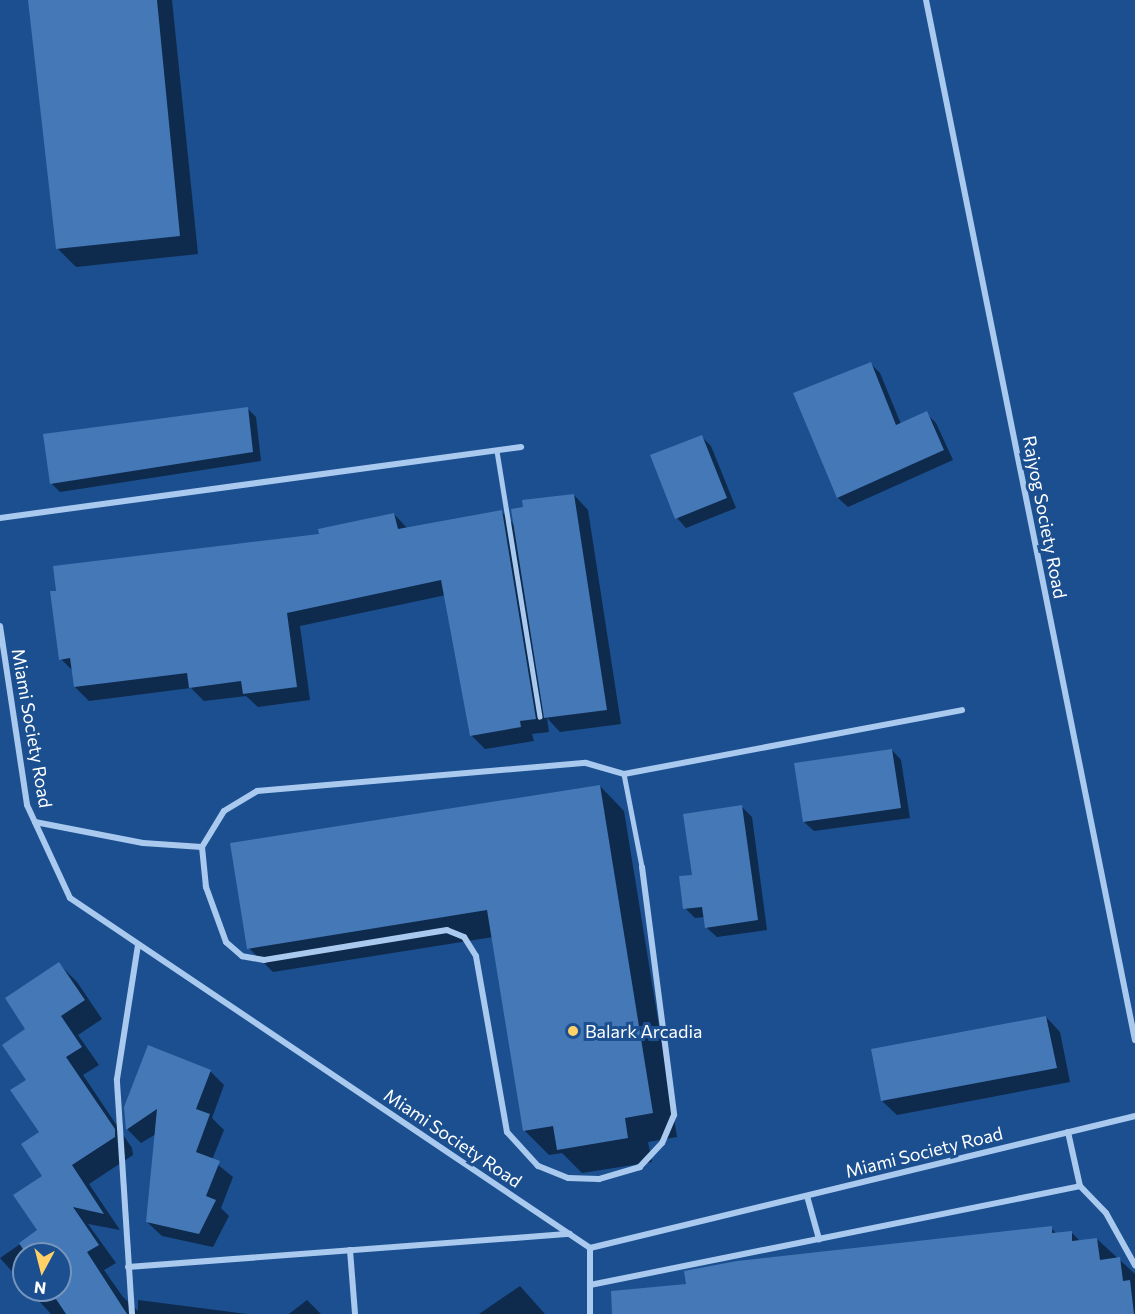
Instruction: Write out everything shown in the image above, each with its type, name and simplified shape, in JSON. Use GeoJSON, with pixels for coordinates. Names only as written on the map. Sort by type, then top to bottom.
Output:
{"type":"FeatureCollection","features":[{"type":"Feature","properties":{"kind":"street","name":"Rajyog Society Road"},"geometry":{"type":"LineString","coordinates":[[926,0],[1135,1040]]}},
{"type":"Feature","properties":{"kind":"street"},"geometry":{"type":"LineString","coordinates":[[0,518],[521,447]]}},
{"type":"Feature","properties":{"kind":"street","name":"Miami Society Road"},"geometry":{"type":"LineString","coordinates":[[0,626],[27,805],[70,898],[590,1248],[1135,1116]]}},
{"type":"Feature","properties":{"kind":"street"},"geometry":{"type":"LineString","coordinates":[[642,867],[674,1115],[662,1143],[640,1167],[599,1179],[568,1178],[538,1166],[507,1132],[476,956],[464,937],[447,930],[264,960],[242,956],[226,942],[206,887],[202,847],[224,811],[257,791],[586,763],[624,774],[962,710]]}},
{"type":"Feature","properties":{"kind":"street"},"geometry":{"type":"LineString","coordinates":[[35,822],[143,843],[202,847]]}},
{"type":"Feature","properties":{"kind":"street"},"geometry":{"type":"LineString","coordinates":[[132,1314],[117,1079],[138,945]]}},
{"type":"Feature","properties":{"kind":"street"},"geometry":{"type":"LineString","coordinates":[[1068,1132],[1080,1186],[1106,1213],[1135,1265]]}},
{"type":"Feature","properties":{"kind":"street"},"geometry":{"type":"LineString","coordinates":[[590,1285],[1080,1186]]}},
{"type":"Feature","properties":{"kind":"street"},"geometry":{"type":"LineString","coordinates":[[807,1196],[819,1239]]}},
{"type":"Feature","properties":{"kind":"street"},"geometry":{"type":"LineString","coordinates":[[128,1267],[570,1234]]}},
{"type":"Feature","properties":{"kind":"street"},"geometry":{"type":"LineString","coordinates":[[590,1248],[590,1314]]}},
{"type":"Feature","properties":{"kind":"street"},"geometry":{"type":"LineString","coordinates":[[350,1250],[356,1314]]}},
{"type":"Feature","properties":{"kind":"lane"},"geometry":{"type":"LineString","coordinates":[[497,451],[540,717]]}},
{"type":"Feature","properties":{"kind":"lane"},"geometry":{"type":"LineString","coordinates":[[624,774],[642,867]]}},
{"type":"Feature","properties":{"kind":"building"},"geometry":{"type":"Polygon","coordinates":[[[28,0],[157,0],[180,236],[56,249],[28,0]]]}},
{"type":"Feature","properties":{"kind":"building"},"geometry":{"type":"Polygon","coordinates":[[[871,362],[896,425],[927,411],[944,450],[837,498],[793,393],[871,362]]]}},
{"type":"Feature","properties":{"kind":"building"},"geometry":{"type":"Polygon","coordinates":[[[248,407],[253,452],[50,484],[43,434],[248,407]]]}},
{"type":"Feature","properties":{"kind":"building"},"geometry":{"type":"Polygon","coordinates":[[[702,435],[727,498],[675,519],[650,455],[702,435]]]}},
{"type":"Feature","properties":{"kind":"building"},"geometry":{"type":"Polygon","coordinates":[[[574,494],[607,710],[544,718],[511,509],[523,507],[522,500],[574,494]]]}},
{"type":"Feature","properties":{"kind":"building"},"geometry":{"type":"Polygon","coordinates":[[[502,510],[536,719],[520,721],[521,727],[470,736],[441,580],[287,613],[297,687],[243,694],[241,681],[189,688],[187,673],[74,687],[70,658],[59,660],[50,591],[56,591],[53,566],[319,534],[318,529],[394,513],[398,529],[502,510]]]}},
{"type":"Feature","properties":{"kind":"building"},"geometry":{"type":"Polygon","coordinates":[[[892,749],[901,808],[803,822],[794,763],[892,749]]]}},
{"type":"Feature","properties":{"kind":"building","name":"Balark Arcadia"},"geometry":{"type":"Polygon","coordinates":[[[600,785],[653,1113],[625,1118],[628,1138],[557,1150],[553,1126],[523,1131],[487,910],[247,949],[230,843],[600,785]]]}},
{"type":"Feature","properties":{"kind":"building"},"geometry":{"type":"Polygon","coordinates":[[[742,805],[758,920],[705,928],[702,907],[683,909],[679,876],[692,875],[683,814],[742,805]]]}},
{"type":"Feature","properties":{"kind":"building"},"geometry":{"type":"Polygon","coordinates":[[[59,962],[85,1000],[61,1016],[82,1047],[66,1057],[115,1129],[115,1137],[72,1165],[104,1214],[73,1207],[99,1245],[87,1252],[127,1314],[66,1314],[58,1302],[72,1302],[72,1242],[20,1242],[37,1230],[13,1195],[42,1176],[21,1144],[39,1132],[10,1090],[26,1080],[2,1045],[25,1029],[5,998],[59,962]]]}},
{"type":"Feature","properties":{"kind":"building"},"geometry":{"type":"Polygon","coordinates":[[[1046,1016],[1057,1068],[881,1101],[871,1049],[1046,1016]]]}},
{"type":"Feature","properties":{"kind":"building"},"geometry":{"type":"Polygon","coordinates":[[[148,1045],[211,1070],[196,1109],[210,1114],[196,1152],[220,1161],[206,1196],[216,1200],[199,1234],[146,1222],[157,1109],[126,1130],[124,1107],[148,1045]]]}},
{"type":"Feature","properties":{"kind":"building"},"geometry":{"type":"Polygon","coordinates":[[[1052,1226],[1052,1233],[1072,1231],[1072,1241],[1097,1238],[1100,1260],[1120,1257],[1123,1281],[1130,1280],[1134,1314],[612,1314],[611,1291],[686,1284],[684,1271],[737,1261],[1052,1226]]]}},
{"type":"Feature","properties":{"kind":"place","name":"Balark Arcadia"},"geometry":{"type":"Point","coordinates":[573,1031]}}]}
